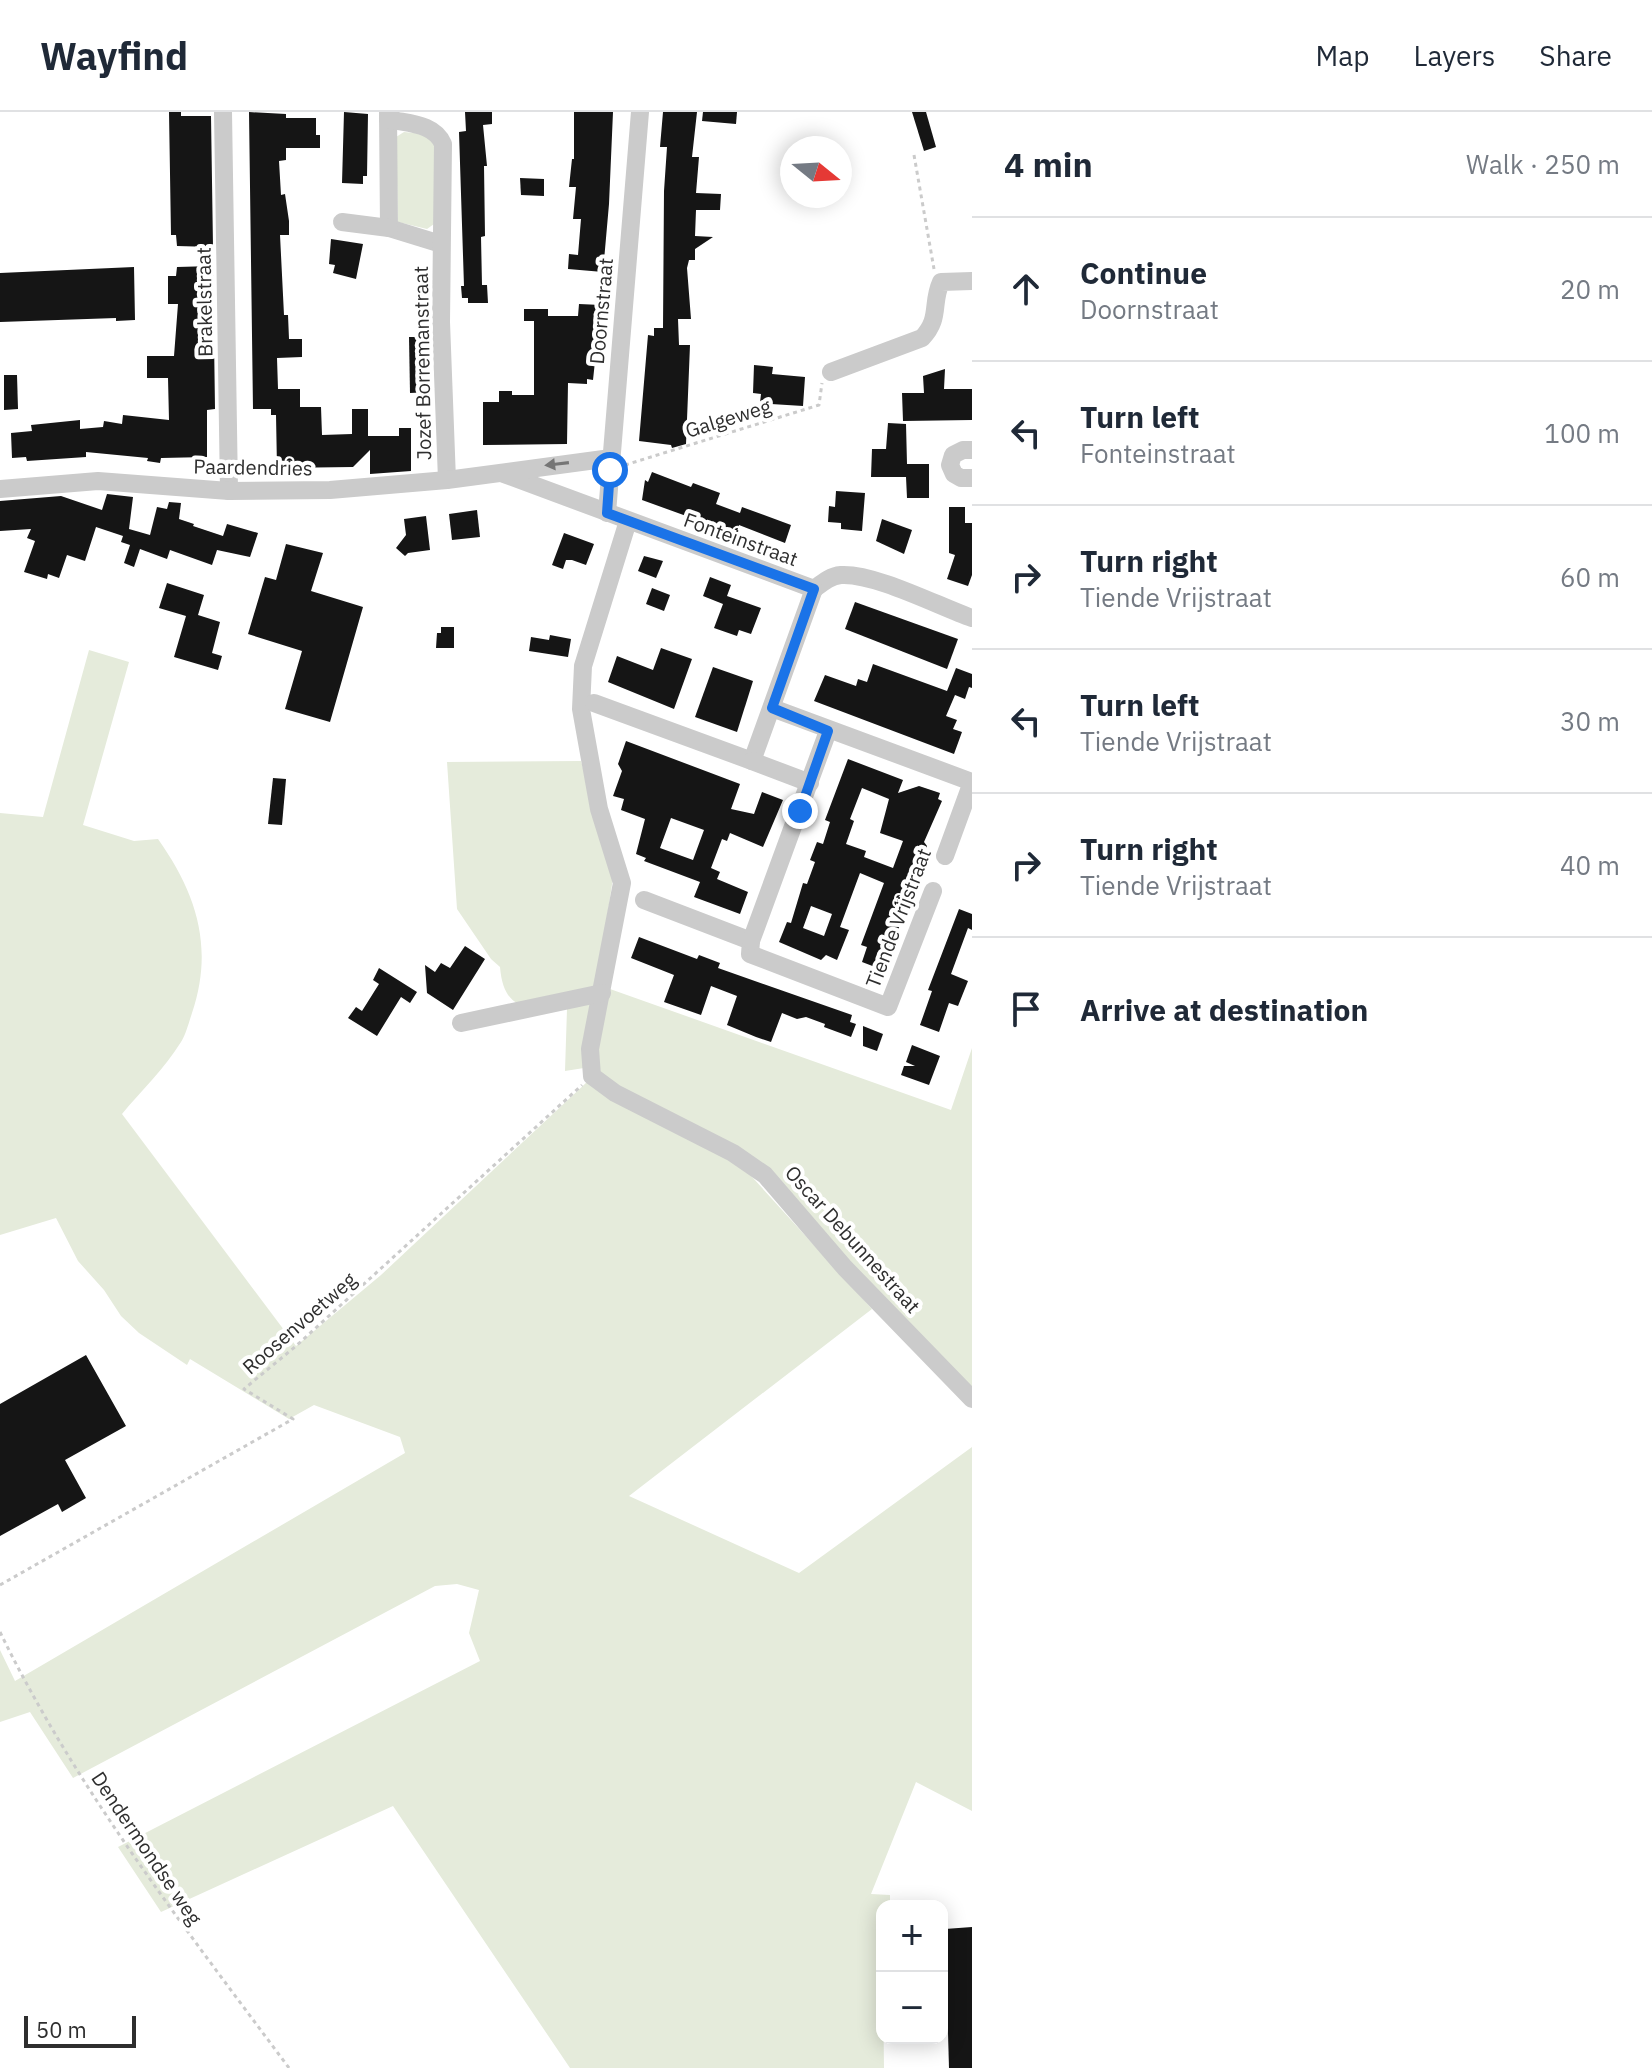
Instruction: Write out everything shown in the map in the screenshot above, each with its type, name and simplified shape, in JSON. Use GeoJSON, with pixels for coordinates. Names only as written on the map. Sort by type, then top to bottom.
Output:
{"type":"FeatureCollection","features":[{"type":"Feature","properties":{"kind":"street","name":"Brakelstraat"},"geometry":{"type":"LineString","coordinates":[[223,112],[229,491]]}},
{"type":"Feature","properties":{"kind":"street","name":"Doornstraat"},"geometry":{"type":"LineString","coordinates":[[607,513],[640,112]]}},
{"type":"Feature","properties":{"kind":"street","name":"Jozef Borremanstraat"},"geometry":{"type":"LineString","coordinates":[[389,228],[388,116],[429,128],[438,133],[443,144],[441,244],[447,480]]}},
{"type":"Feature","properties":{"kind":"street","name":"Jozef Borremanstraat"},"geometry":{"type":"LineString","coordinates":[[342,222],[389,228],[441,244]]}},
{"type":"Feature","properties":{"kind":"street"},"geometry":{"type":"LineString","coordinates":[[831,372],[922,338],[932,327],[936,293],[941,282],[972,281]]}},
{"type":"Feature","properties":{"kind":"street"},"geometry":{"type":"LineString","coordinates":[[972,450],[953,455],[950,465],[954,474],[972,478]]}},
{"type":"Feature","properties":{"kind":"street","name":"Paardendries"},"geometry":{"type":"LineString","coordinates":[[0,489],[98,481],[229,491],[330,490],[504,474],[538,466],[610,464]]}},
{"type":"Feature","properties":{"kind":"street","name":"Paardendries"},"geometry":{"type":"LineString","coordinates":[[504,474],[628,521]]}},
{"type":"Feature","properties":{"kind":"street"},"geometry":{"type":"LineString","coordinates":[[592,1076],[590,1049],[622,883],[599,809],[581,709],[583,666],[628,521]]}},
{"type":"Feature","properties":{"kind":"street","name":"Fonteinstraat"},"geometry":{"type":"LineString","coordinates":[[628,521],[814,589],[827,579],[842,575],[870,579],[972,618]]}},
{"type":"Feature","properties":{"kind":"street"},"geometry":{"type":"LineString","coordinates":[[752,761],[814,589]]}},
{"type":"Feature","properties":{"kind":"street"},"geometry":{"type":"LineString","coordinates":[[594,703],[810,783]]}},
{"type":"Feature","properties":{"kind":"street","name":"Tiende Vrijstraat"},"geometry":{"type":"LineString","coordinates":[[772,708],[972,782],[945,856]]}},
{"type":"Feature","properties":{"kind":"street"},"geometry":{"type":"LineString","coordinates":[[751,941],[828,731]]}},
{"type":"Feature","properties":{"kind":"street","name":"Tiende Vrijstraat"},"geometry":{"type":"LineString","coordinates":[[644,900],[751,941],[750,954],[888,1007],[933,891]]}},
{"type":"Feature","properties":{"kind":"street"},"geometry":{"type":"LineString","coordinates":[[461,1023],[602,993]]}},
{"type":"Feature","properties":{"kind":"street","name":"Oscar Debunnestraat"},"geometry":{"type":"LineString","coordinates":[[592,1076],[615,1093],[733,1153],[765,1175],[845,1268],[972,1399]]}},
{"type":"Feature","properties":{"kind":"path"},"geometry":{"type":"LineString","coordinates":[[914,155],[929,248],[936,277],[941,282]]}},
{"type":"Feature","properties":{"kind":"path","name":"Galgeweg"},"geometry":{"type":"LineString","coordinates":[[610,464],[819,405],[821,386],[831,372]]}},
{"type":"Feature","properties":{"kind":"path","name":"Roosenvoetweg"},"geometry":{"type":"LineString","coordinates":[[0,1585],[293,1419],[244,1389],[296,1346],[592,1076]]}},
{"type":"Feature","properties":{"kind":"path","name":"Dendermondse weg"},"geometry":{"type":"LineString","coordinates":[[0,1632],[24,1681],[93,1797],[157,1890],[289,2068]]}},
{"type":"Feature","properties":{"kind":"green space"},"geometry":{"type":"Polygon","coordinates":[[[404,132],[426,137],[435,147],[434,224],[427,229],[398,222],[396,137],[404,132]]]}},
{"type":"Feature","properties":{"kind":"green space"},"geometry":{"type":"Polygon","coordinates":[[[89,650],[129,662],[83,825],[134,841],[158,839],[192,901],[198,922],[201,966],[192,1013],[181,1042],[122,1114],[296,1346],[381,1275],[587,1082],[743,1167],[872,1309],[629,1496],[799,1573],[972,1447],[972,1811],[916,1782],[871,1894],[890,1895],[890,1900],[876,1900],[876,2044],[884,2044],[884,2068],[570,2068],[393,1806],[161,1912],[118,1847],[480,1661],[469,1633],[479,1590],[457,1584],[435,1586],[73,1778],[30,1712],[0,1722],[0,1650],[15,1681],[405,1453],[400,1437],[314,1405],[289,1419],[190,1359],[187,1365],[139,1333],[121,1316],[104,1290],[78,1261],[56,1218],[0,1235],[0,813],[43,817],[89,650]]]}},
{"type":"Feature","properties":{"kind":"green space"},"geometry":{"type":"Polygon","coordinates":[[[581,761],[613,878],[584,1068],[565,1071],[567,1009],[531,1007],[513,1000],[507,993],[500,967],[491,959],[457,909],[447,762],[581,761]]]}},
{"type":"Feature","properties":{"kind":"green space"},"geometry":{"type":"Polygon","coordinates":[[[610,989],[951,1110],[972,1048],[972,1391],[879,1296],[766,1170],[612,1087],[598,1072],[597,1042],[610,989]]]}},
{"type":"Feature","properties":{"kind":"building"},"geometry":{"type":"Polygon","coordinates":[[[169,112],[181,112],[181,116],[211,116],[213,247],[177,246],[176,235],[171,235],[169,112]]]}},
{"type":"Feature","properties":{"kind":"building"},"geometry":{"type":"Polygon","coordinates":[[[249,112],[286,114],[286,118],[316,118],[316,135],[320,135],[320,148],[286,148],[286,160],[279,161],[281,195],[285,194],[289,221],[289,235],[280,235],[284,315],[288,315],[289,339],[302,339],[302,357],[277,358],[278,389],[300,389],[300,407],[321,407],[322,435],[352,434],[352,409],[368,409],[368,436],[399,436],[399,428],[411,428],[411,471],[370,474],[370,450],[353,467],[277,468],[276,415],[271,415],[271,409],[253,409],[249,112]]]}},
{"type":"Feature","properties":{"kind":"building"},"geometry":{"type":"Polygon","coordinates":[[[344,112],[368,114],[367,176],[363,176],[363,184],[342,183],[344,112]]]}},
{"type":"Feature","properties":{"kind":"building"},"geometry":{"type":"Polygon","coordinates":[[[465,112],[492,112],[492,124],[483,125],[487,166],[484,166],[485,236],[481,237],[482,285],[487,285],[488,303],[468,303],[468,298],[462,298],[459,132],[466,131],[465,112]]]}},
{"type":"Feature","properties":{"kind":"building"},"geometry":{"type":"Polygon","coordinates":[[[574,112],[613,112],[603,272],[568,269],[569,254],[578,255],[581,219],[573,219],[576,187],[569,187],[574,159],[574,112]]]}},
{"type":"Feature","properties":{"kind":"building"},"geometry":{"type":"Polygon","coordinates":[[[663,112],[697,112],[692,157],[699,157],[696,193],[721,194],[720,210],[696,210],[695,236],[713,237],[695,249],[695,260],[689,260],[687,268],[691,319],[678,319],[679,345],[690,345],[686,444],[672,448],[671,445],[639,441],[648,335],[654,336],[654,328],[663,328],[667,147],[660,147],[663,112]]]}},
{"type":"Feature","properties":{"kind":"building"},"geometry":{"type":"Polygon","coordinates":[[[703,112],[737,112],[736,124],[702,121],[703,112]]]}},
{"type":"Feature","properties":{"kind":"building"},"geometry":{"type":"Polygon","coordinates":[[[912,112],[926,112],[936,147],[924,151],[912,112]]]}},
{"type":"Feature","properties":{"kind":"building"},"geometry":{"type":"Polygon","coordinates":[[[520,178],[544,179],[544,196],[521,195],[520,178]]]}},
{"type":"Feature","properties":{"kind":"building"},"geometry":{"type":"Polygon","coordinates":[[[331,239],[363,244],[356,279],[333,273],[335,265],[329,264],[331,239]]]}},
{"type":"Feature","properties":{"kind":"building"},"geometry":{"type":"Polygon","coordinates":[[[213,266],[215,409],[207,410],[207,457],[161,458],[160,463],[147,461],[148,458],[86,452],[86,457],[27,461],[26,457],[12,458],[11,433],[32,431],[31,425],[80,420],[80,429],[103,427],[104,421],[122,424],[123,415],[169,420],[168,378],[147,378],[147,356],[174,356],[178,304],[168,304],[168,276],[176,276],[177,267],[213,266]]]}},
{"type":"Feature","properties":{"kind":"building"},"geometry":{"type":"Polygon","coordinates":[[[134,267],[135,320],[0,322],[0,273],[134,267]]]}},
{"type":"Feature","properties":{"kind":"building"},"geometry":{"type":"Polygon","coordinates":[[[579,304],[601,305],[593,380],[587,379],[587,384],[568,383],[567,444],[483,445],[483,402],[499,402],[499,391],[512,391],[512,395],[534,395],[534,321],[524,321],[524,309],[548,309],[548,316],[578,316],[579,304]]]}},
{"type":"Feature","properties":{"kind":"building"},"geometry":{"type":"Polygon","coordinates":[[[409,337],[430,337],[431,392],[410,393],[409,337]]]}},
{"type":"Feature","properties":{"kind":"building"},"geometry":{"type":"Polygon","coordinates":[[[754,365],[773,367],[772,374],[805,377],[803,406],[771,404],[771,412],[759,411],[761,394],[753,393],[754,365]]]}},
{"type":"Feature","properties":{"kind":"building"},"geometry":{"type":"Polygon","coordinates":[[[945,369],[944,389],[972,389],[972,420],[903,421],[902,393],[924,393],[923,376],[945,369]]]}},
{"type":"Feature","properties":{"kind":"building"},"geometry":{"type":"Polygon","coordinates":[[[4,375],[17,375],[18,409],[4,410],[4,375]]]}},
{"type":"Feature","properties":{"kind":"building"},"geometry":{"type":"Polygon","coordinates":[[[888,423],[906,424],[907,464],[929,464],[929,498],[907,498],[906,477],[871,477],[872,449],[886,449],[888,423]]]}},
{"type":"Feature","properties":{"kind":"building"},"geometry":{"type":"Polygon","coordinates":[[[652,472],[691,487],[693,483],[720,493],[716,504],[740,513],[742,507],[791,525],[785,543],[739,525],[736,534],[642,500],[645,480],[648,482],[652,472]]]}},
{"type":"Feature","properties":{"kind":"building"},"geometry":{"type":"Polygon","coordinates":[[[836,491],[865,493],[862,531],[841,529],[841,523],[828,522],[829,506],[835,507],[836,491]]]}},
{"type":"Feature","properties":{"kind":"building"},"geometry":{"type":"Polygon","coordinates":[[[107,494],[133,497],[129,529],[150,535],[157,507],[167,509],[169,502],[181,503],[179,519],[193,526],[223,536],[227,524],[258,533],[250,557],[217,550],[212,565],[170,550],[167,559],[140,549],[134,567],[124,563],[130,545],[121,542],[123,536],[96,527],[85,561],[67,555],[59,578],[48,574],[47,579],[24,572],[35,541],[27,538],[31,529],[0,531],[0,501],[61,496],[102,510],[107,494]]]}},
{"type":"Feature","properties":{"kind":"building"},"geometry":{"type":"Polygon","coordinates":[[[949,507],[965,507],[965,523],[972,523],[972,575],[968,586],[947,579],[955,555],[949,553],[949,507]]]}},
{"type":"Feature","properties":{"kind":"building"},"geometry":{"type":"Polygon","coordinates":[[[477,510],[480,537],[452,540],[449,514],[477,510]]]}},
{"type":"Feature","properties":{"kind":"building"},"geometry":{"type":"Polygon","coordinates":[[[426,516],[430,550],[405,556],[396,548],[406,535],[404,519],[426,516]]]}},
{"type":"Feature","properties":{"kind":"building"},"geometry":{"type":"Polygon","coordinates":[[[882,519],[912,530],[904,554],[876,541],[882,519]]]}},
{"type":"Feature","properties":{"kind":"building"},"geometry":{"type":"Polygon","coordinates":[[[564,533],[594,544],[586,565],[566,560],[563,569],[552,565],[564,533]]]}},
{"type":"Feature","properties":{"kind":"building"},"geometry":{"type":"Polygon","coordinates":[[[286,544],[323,553],[311,591],[363,607],[330,722],[285,709],[302,651],[248,634],[265,577],[276,580],[286,544]]]}},
{"type":"Feature","properties":{"kind":"building"},"geometry":{"type":"Polygon","coordinates":[[[644,556],[663,561],[656,578],[638,571],[644,556]]]}},
{"type":"Feature","properties":{"kind":"building"},"geometry":{"type":"Polygon","coordinates":[[[710,577],[731,585],[727,596],[761,608],[751,634],[739,630],[737,636],[714,628],[723,604],[703,596],[710,577]]]}},
{"type":"Feature","properties":{"kind":"building"},"geometry":{"type":"Polygon","coordinates":[[[167,583],[204,595],[198,615],[220,622],[212,653],[222,656],[218,670],[174,657],[186,616],[159,608],[167,583]]]}},
{"type":"Feature","properties":{"kind":"building"},"geometry":{"type":"Polygon","coordinates":[[[652,588],[670,595],[664,611],[646,604],[652,588]]]}},
{"type":"Feature","properties":{"kind":"building"},"geometry":{"type":"Polygon","coordinates":[[[855,602],[958,639],[947,669],[845,629],[855,602]]]}},
{"type":"Feature","properties":{"kind":"building"},"geometry":{"type":"Polygon","coordinates":[[[441,627],[454,627],[454,648],[436,648],[437,633],[441,633],[441,627]]]}},
{"type":"Feature","properties":{"kind":"building"},"geometry":{"type":"Polygon","coordinates":[[[550,635],[571,639],[568,657],[529,651],[531,637],[549,640],[550,635]]]}},
{"type":"Feature","properties":{"kind":"building"},"geometry":{"type":"Polygon","coordinates":[[[661,648],[692,659],[674,709],[608,682],[617,656],[653,670],[661,648]]]}},
{"type":"Feature","properties":{"kind":"building"},"geometry":{"type":"Polygon","coordinates":[[[873,664],[947,691],[956,668],[972,674],[972,688],[969,687],[965,699],[955,695],[946,716],[957,720],[953,729],[962,732],[954,754],[814,701],[825,675],[856,686],[858,679],[867,682],[873,664]]]}},
{"type":"Feature","properties":{"kind":"building"},"geometry":{"type":"Polygon","coordinates":[[[713,667],[753,681],[737,732],[695,717],[713,667]]]}},
{"type":"Feature","properties":{"kind":"building"},"geometry":{"type":"Polygon","coordinates":[[[626,741],[740,784],[731,809],[754,814],[762,792],[783,800],[763,847],[730,833],[727,841],[722,839],[711,868],[720,872],[717,879],[748,892],[740,914],[694,897],[700,882],[644,861],[646,858],[636,854],[645,819],[621,810],[624,799],[613,796],[622,771],[618,764],[626,741]],[[671,818],[660,848],[693,860],[704,830],[671,818]]]}},
{"type":"Feature","properties":{"kind":"building"},"geometry":{"type":"Polygon","coordinates":[[[848,759],[903,780],[898,793],[919,786],[940,793],[938,799],[942,801],[924,842],[927,846],[913,890],[883,970],[862,962],[867,947],[861,945],[884,883],[860,873],[840,927],[849,930],[837,960],[826,955],[821,960],[779,942],[787,922],[791,923],[803,883],[807,884],[815,862],[810,860],[817,842],[823,844],[830,822],[825,820],[848,759]],[[862,788],[850,819],[854,821],[846,844],[866,851],[864,857],[893,868],[903,841],[880,833],[889,799],[862,788]],[[811,906],[803,928],[824,936],[832,914],[811,906]]]}},
{"type":"Feature","properties":{"kind":"building"},"geometry":{"type":"Polygon","coordinates":[[[273,778],[286,779],[282,825],[268,824],[273,778]]]}},
{"type":"Feature","properties":{"kind":"building"},"geometry":{"type":"Polygon","coordinates":[[[959,909],[972,914],[972,930],[968,928],[951,974],[968,981],[958,1006],[949,1003],[939,1032],[920,1025],[932,991],[928,990],[959,909]]]}},
{"type":"Feature","properties":{"kind":"building"},"geometry":{"type":"Polygon","coordinates":[[[639,937],[697,959],[699,955],[720,963],[718,968],[852,1015],[850,1022],[856,1024],[851,1037],[806,1017],[797,1019],[782,1013],[771,1042],[756,1037],[727,1025],[737,996],[711,986],[701,1015],[664,1002],[674,975],[631,958],[639,937]]]}},
{"type":"Feature","properties":{"kind":"building"},"geometry":{"type":"Polygon","coordinates":[[[465,946],[485,959],[453,1010],[427,993],[425,965],[435,972],[441,963],[450,968],[465,946]]]}},
{"type":"Feature","properties":{"kind":"building"},"geometry":{"type":"Polygon","coordinates":[[[379,968],[417,992],[410,1003],[401,997],[377,1036],[348,1018],[356,1007],[362,1011],[379,984],[373,980],[379,968]]]}},
{"type":"Feature","properties":{"kind":"building"},"geometry":{"type":"Polygon","coordinates":[[[863,1026],[883,1034],[877,1051],[863,1046],[863,1026]]]}},
{"type":"Feature","properties":{"kind":"building"},"geometry":{"type":"Polygon","coordinates":[[[912,1045],[940,1056],[929,1085],[901,1075],[904,1066],[915,1066],[906,1062],[912,1045]]]}},
{"type":"Feature","properties":{"kind":"building"},"geometry":{"type":"Polygon","coordinates":[[[86,1355],[126,1426],[65,1460],[86,1498],[62,1512],[58,1504],[0,1536],[0,1404],[86,1355]]]}},
{"type":"Feature","properties":{"kind":"building"},"geometry":{"type":"Polygon","coordinates":[[[972,1927],[972,2068],[949,2068],[948,1929],[972,1927]]]}},
{"type":"Feature","properties":{"kind":"route"},"geometry":{"type":"LineString","coordinates":[[610,470],[607,513],[814,589],[772,708],[828,731],[800,811]]}}]}
